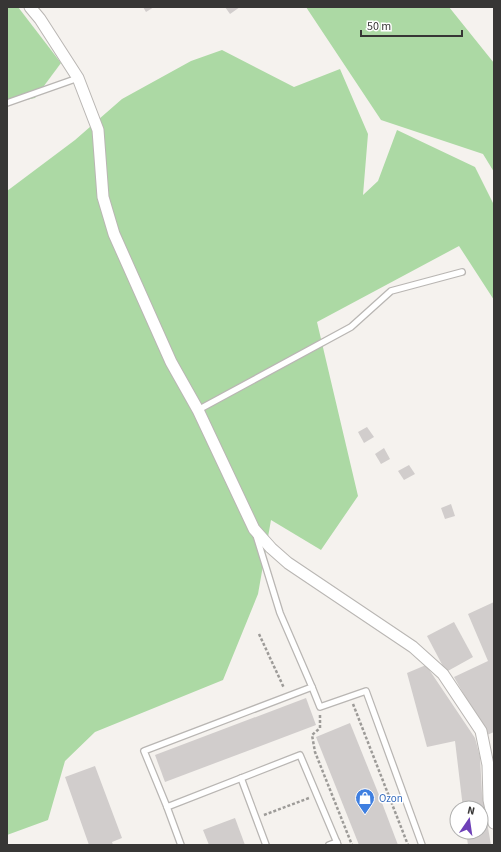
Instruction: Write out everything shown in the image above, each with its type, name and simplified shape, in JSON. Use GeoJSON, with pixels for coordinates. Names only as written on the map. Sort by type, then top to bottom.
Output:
{"type":"FeatureCollection","features":[{"type":"Feature","properties":{"kind":"street"},"geometry":{"type":"LineString","coordinates":[[30,7],[40,19],[78,78],[98,130],[103,197],[114,234],[171,362],[198,410],[254,529],[271,548],[288,563],[413,647],[443,674],[481,731],[488,765],[489,800],[494,823]]}},
{"type":"Feature","properties":{"kind":"lane"},"geometry":{"type":"LineString","coordinates":[[7,103],[78,78]]}},
{"type":"Feature","properties":{"kind":"lane"},"geometry":{"type":"LineString","coordinates":[[198,410],[351,327],[391,291],[462,272]]}},
{"type":"Feature","properties":{"kind":"lane"},"geometry":{"type":"LineString","coordinates":[[254,529],[280,613],[320,707],[366,691],[422,845]]}},
{"type":"Feature","properties":{"kind":"lane"},"geometry":{"type":"LineString","coordinates":[[181,845],[144,751],[312,687]]}},
{"type":"Feature","properties":{"kind":"lane"},"geometry":{"type":"LineString","coordinates":[[167,807],[300,755],[338,843],[329,845]]}},
{"type":"Feature","properties":{"kind":"lane"},"geometry":{"type":"LineString","coordinates":[[488,786],[494,763]]}},
{"type":"Feature","properties":{"kind":"lane"},"geometry":{"type":"LineString","coordinates":[[241,778],[266,845]]}},
{"type":"Feature","properties":{"kind":"path"},"geometry":{"type":"LineString","coordinates":[[259,634],[288,696]]}},
{"type":"Feature","properties":{"kind":"path"},"geometry":{"type":"LineString","coordinates":[[350,696],[408,845]]}},
{"type":"Feature","properties":{"kind":"path"},"geometry":{"type":"LineString","coordinates":[[320,707],[320,728],[312,735],[315,752],[352,845]]}},
{"type":"Feature","properties":{"kind":"path"},"geometry":{"type":"LineString","coordinates":[[256,818],[330,790]]}},
{"type":"Feature","properties":{"kind":"green space"},"geometry":{"type":"Polygon","coordinates":[[[7,7],[18,7],[61,63],[35,98],[7,104],[7,7]]]}},
{"type":"Feature","properties":{"kind":"green space"},"geometry":{"type":"Polygon","coordinates":[[[306,7],[449,7],[494,63],[494,172],[483,154],[381,120],[306,7]]]}},
{"type":"Feature","properties":{"kind":"green space"},"geometry":{"type":"Polygon","coordinates":[[[222,50],[294,87],[340,69],[368,134],[363,195],[378,181],[397,130],[475,167],[494,205],[494,300],[459,246],[317,322],[358,496],[321,550],[271,520],[258,594],[223,680],[95,732],[65,761],[48,820],[7,835],[7,191],[75,140],[122,99],[191,61],[222,50]]]}},
{"type":"Feature","properties":{"kind":"building"},"geometry":{"type":"Polygon","coordinates":[[[143,7],[154,7],[146,12],[143,7]]]}},
{"type":"Feature","properties":{"kind":"building"},"geometry":{"type":"Polygon","coordinates":[[[225,7],[240,7],[230,14],[225,7]]]}},
{"type":"Feature","properties":{"kind":"building"},"geometry":{"type":"Polygon","coordinates":[[[367,427],[374,437],[364,443],[358,432],[367,427]]]}},
{"type":"Feature","properties":{"kind":"building"},"geometry":{"type":"Polygon","coordinates":[[[384,448],[390,459],[381,464],[375,454],[384,448]]]}},
{"type":"Feature","properties":{"kind":"building"},"geometry":{"type":"Polygon","coordinates":[[[409,465],[415,474],[404,480],[398,471],[409,465]]]}},
{"type":"Feature","properties":{"kind":"building"},"geometry":{"type":"Polygon","coordinates":[[[451,504],[455,516],[445,519],[441,508],[451,504]]]}},
{"type":"Feature","properties":{"kind":"building"},"geometry":{"type":"Polygon","coordinates":[[[494,602],[494,732],[487,735],[454,677],[488,661],[468,614],[494,602]]]}},
{"type":"Feature","properties":{"kind":"building"},"geometry":{"type":"Polygon","coordinates":[[[454,622],[473,657],[446,672],[427,636],[454,622]]]}},
{"type":"Feature","properties":{"kind":"building"},"geometry":{"type":"Polygon","coordinates":[[[426,665],[475,738],[480,757],[483,800],[462,800],[455,741],[427,747],[407,673],[426,665]]]}},
{"type":"Feature","properties":{"kind":"building"},"geometry":{"type":"Polygon","coordinates":[[[306,698],[316,725],[165,782],[155,755],[306,698]]]}},
{"type":"Feature","properties":{"kind":"building"},"geometry":{"type":"Polygon","coordinates":[[[350,723],[398,845],[359,845],[316,737],[350,723]]]}},
{"type":"Feature","properties":{"kind":"building"},"geometry":{"type":"Polygon","coordinates":[[[95,766],[122,838],[112,842],[113,845],[89,845],[65,777],[95,766]]]}},
{"type":"Feature","properties":{"kind":"building"},"geometry":{"type":"Polygon","coordinates":[[[235,818],[245,845],[209,845],[203,830],[235,818]]]}},
{"type":"Feature","properties":{"kind":"building"},"geometry":{"type":"Polygon","coordinates":[[[489,833],[491,845],[468,845],[467,840],[489,840],[489,833]]]}},
{"type":"Feature","properties":{"kind":"place","name":"Ozon"},"geometry":{"type":"Point","coordinates":[365,815]}}]}
